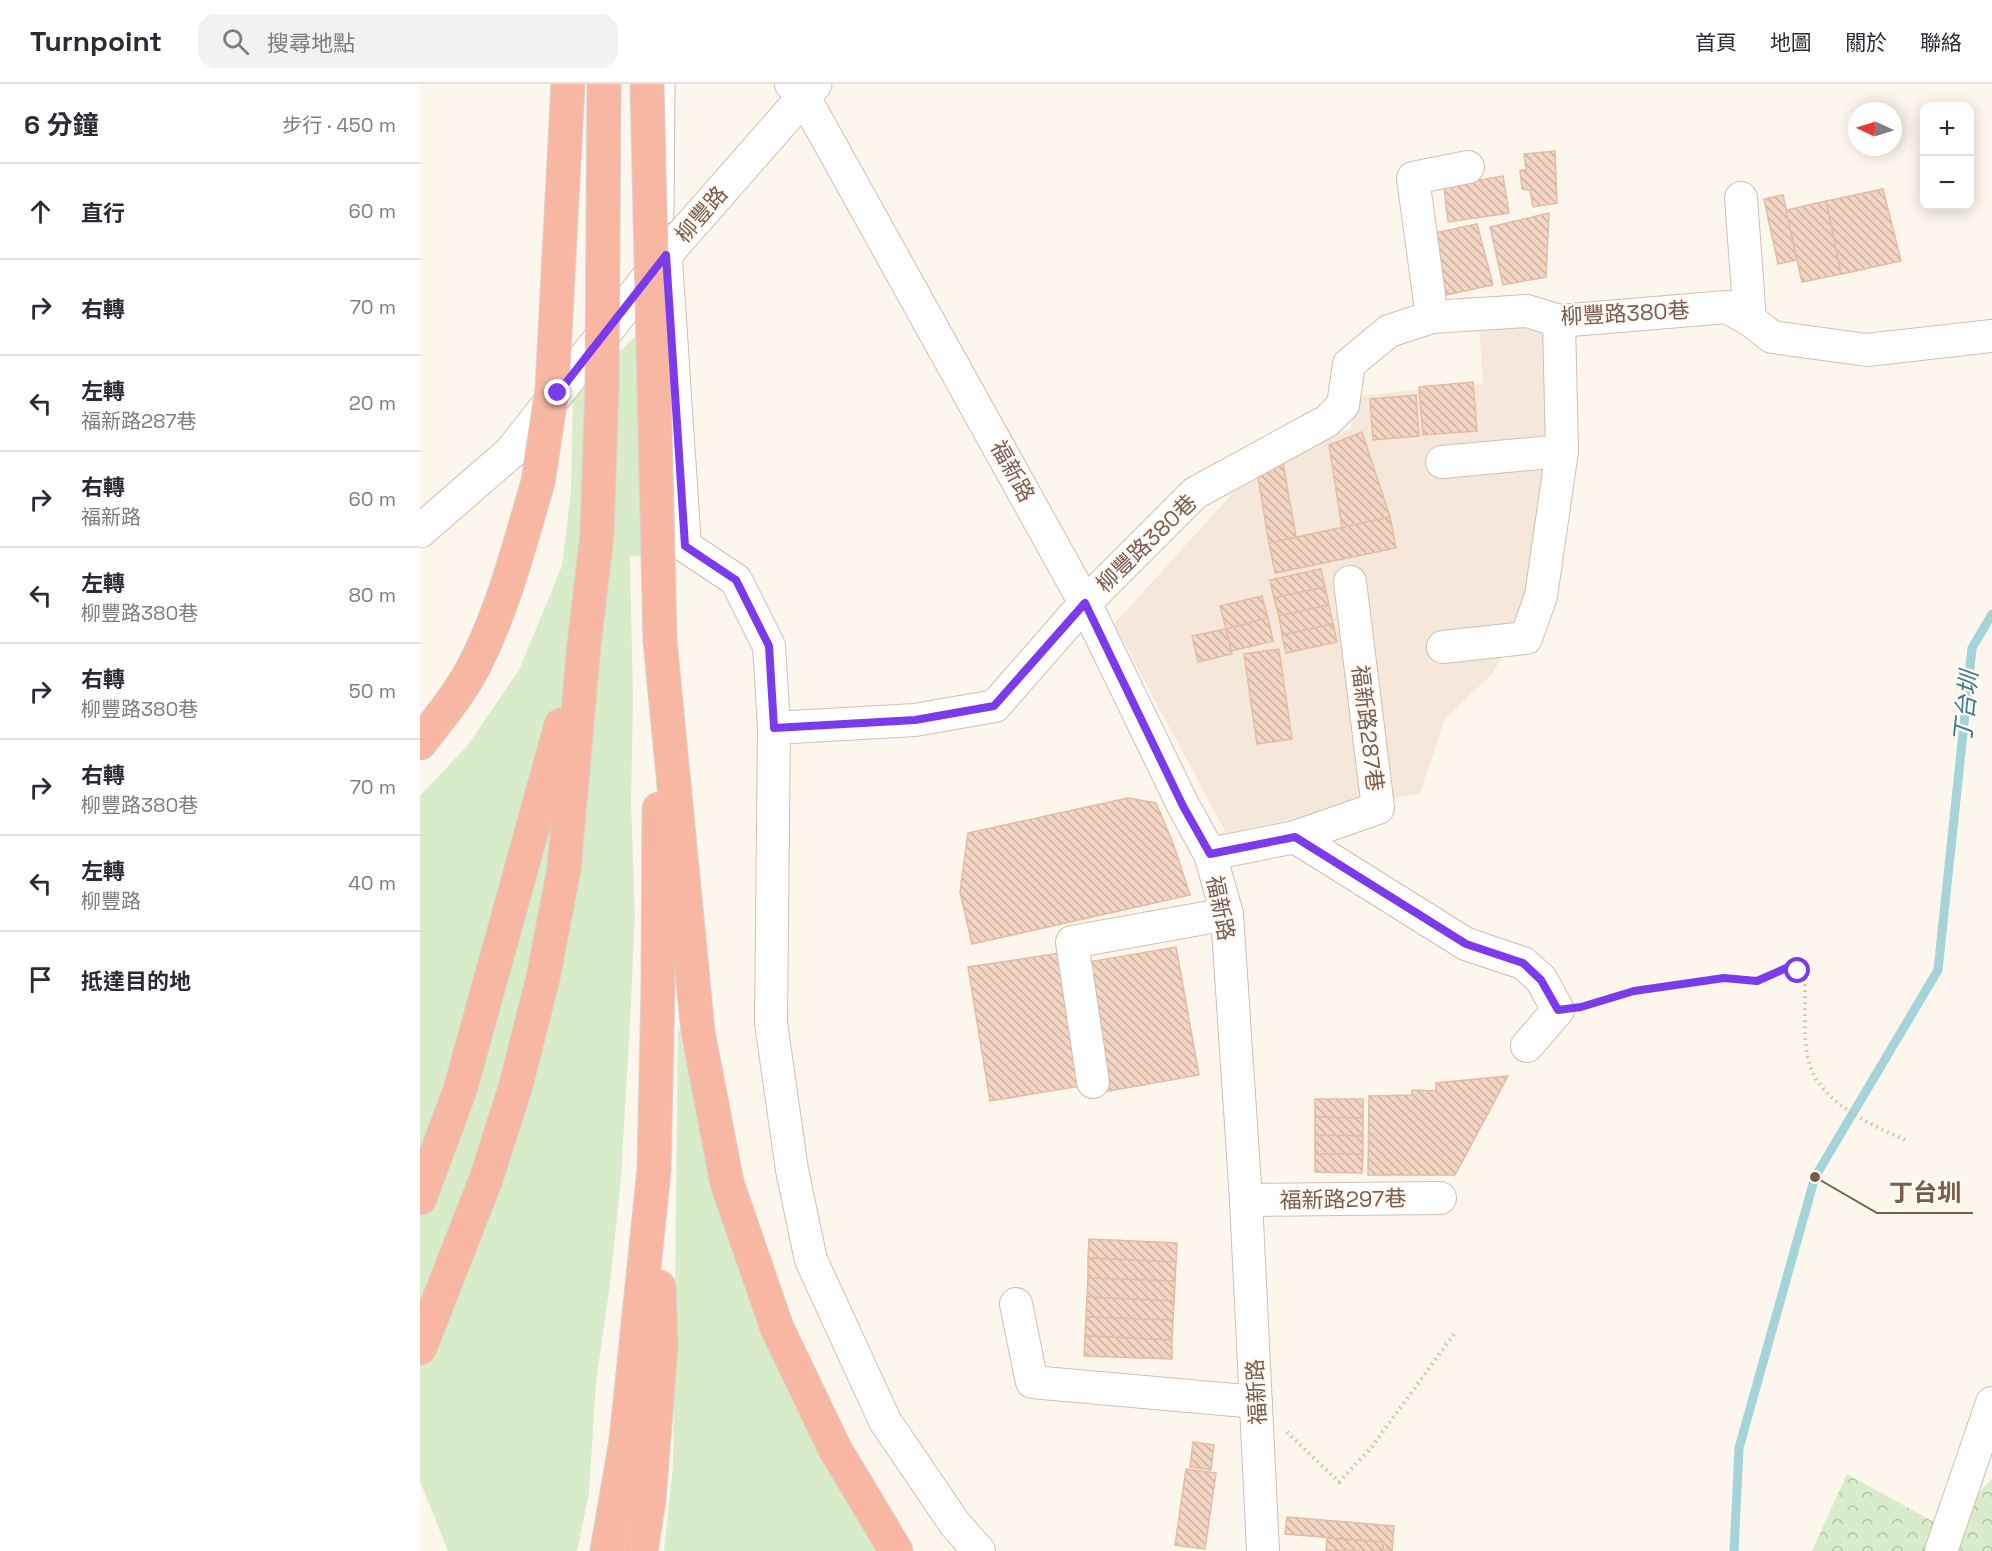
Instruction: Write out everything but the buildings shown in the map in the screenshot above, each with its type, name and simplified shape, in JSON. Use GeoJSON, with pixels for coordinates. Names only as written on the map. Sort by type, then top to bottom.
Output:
{"type":"FeatureCollection","features":[{"type":"Feature","properties":{"kind":"highway"},"geometry":{"type":"LineString","coordinates":[[420,743],[445,711],[477,661],[511,575],[538,482],[552,390],[570,84]]}},
{"type":"Feature","properties":{"kind":"highway"},"geometry":{"type":"LineString","coordinates":[[420,1348],[486,1179],[516,1085],[543,978],[564,869],[584,645],[598,524],[602,386],[604,84]]}},
{"type":"Feature","properties":{"kind":"highway"},"geometry":{"type":"LineString","coordinates":[[641,1551],[649,1499],[661,1347],[654,1170],[660,641],[647,84]]}},
{"type":"Feature","properties":{"kind":"highway"},"geometry":{"type":"LineString","coordinates":[[660,641],[698,1032],[727,1183],[777,1328],[835,1449],[896,1551]]}},
{"type":"Feature","properties":{"kind":"highway"},"geometry":{"type":"LineString","coordinates":[[420,1198],[460,1090],[584,645]]}},
{"type":"Feature","properties":{"kind":"highway"},"geometry":{"type":"LineString","coordinates":[[607,1551],[626,1441],[654,1170]]}},
{"type":"Feature","properties":{"kind":"street","name":"柳豐路"},"geometry":{"type":"LineString","coordinates":[[420,531],[511,452],[666,255],[803,88]]}},
{"type":"Feature","properties":{"kind":"street","name":"福新路"},"geometry":{"type":"LineString","coordinates":[[803,88],[1085,603],[1183,806],[1210,854],[1227,914],[1246,1200],[1263,1551]]}},
{"type":"Feature","properties":{"kind":"street"},"geometry":{"type":"LineString","coordinates":[[1432,317],[1413,178],[1468,167]]}},
{"type":"Feature","properties":{"kind":"street"},"geometry":{"type":"LineString","coordinates":[[1741,198],[1750,320]]}},
{"type":"Feature","properties":{"kind":"street"},"geometry":{"type":"LineString","coordinates":[[666,255],[685,546],[736,580],[769,646],[774,728],[771,1023],[792,1170],[811,1260],[885,1421],[955,1524],[979,1551]]}},
{"type":"Feature","properties":{"kind":"street","name":"柳豐路380巷"},"geometry":{"type":"LineString","coordinates":[[774,728],[915,720],[994,706],[1085,603],[1195,493],[1327,421],[1343,405],[1349,364],[1389,331],[1432,317],[1527,310],[1559,321],[1727,307],[1750,320],[1772,337],[1867,350],[1992,336]]}},
{"type":"Feature","properties":{"kind":"street"},"geometry":{"type":"LineString","coordinates":[[1443,647],[1526,638],[1541,596],[1562,451],[1559,321]]}},
{"type":"Feature","properties":{"kind":"street"},"geometry":{"type":"LineString","coordinates":[[1442,462],[1562,451]]}},
{"type":"Feature","properties":{"kind":"street","name":"福新路287巷"},"geometry":{"type":"LineString","coordinates":[[1210,854],[1295,837],[1378,808],[1350,582]]}},
{"type":"Feature","properties":{"kind":"street"},"geometry":{"type":"LineString","coordinates":[[1295,837],[1466,944],[1523,963],[1541,980],[1558,1010],[1527,1046]]}},
{"type":"Feature","properties":{"kind":"street"},"geometry":{"type":"LineString","coordinates":[[1093,1082],[1072,942],[1227,914]]}},
{"type":"Feature","properties":{"kind":"street","name":"福新路297巷"},"geometry":{"type":"LineString","coordinates":[[1246,1200],[1440,1198]]}},
{"type":"Feature","properties":{"kind":"street"},"geometry":{"type":"LineString","coordinates":[[1016,1304],[1032,1382],[1256,1402]]}},
{"type":"Feature","properties":{"kind":"street"},"geometry":{"type":"LineString","coordinates":[[1941,1551],[1992,1403]]}},
{"type":"Feature","properties":{"kind":"street"},"geometry":{"type":"LineString","coordinates":[[1960,1495],[1992,1466]]}},
{"type":"Feature","properties":{"kind":"lane"},"geometry":{"type":"LineString","coordinates":[[558,393],[570,84]]}},
{"type":"Feature","properties":{"kind":"lane"},"geometry":{"type":"LineString","coordinates":[[666,255],[667,84]]}},
{"type":"Feature","properties":{"kind":"path"},"geometry":{"type":"LineString","coordinates":[[1558,1010],[1581,1007],[1634,991],[1724,978],[1757,981],[1791,966],[1804,980],[1805,1042],[1809,1064],[1818,1082],[1834,1100],[1874,1126],[1905,1140]]}},
{"type":"Feature","properties":{"kind":"path"},"geometry":{"type":"LineString","coordinates":[[1256,1402],[1339,1482],[1371,1448],[1454,1334]]}},
{"type":"Feature","properties":{"kind":"shaded area"},"geometry":{"type":"Polygon","coordinates":[[[1548,321],[1555,563],[1493,673],[1445,719],[1420,793],[1226,833],[1114,624],[1250,474],[1350,429],[1359,396],[1483,383],[1479,324],[1548,321]]]}},
{"type":"Feature","properties":{"kind":"green space"},"geometry":{"type":"Polygon","coordinates":[[[662,311],[673,552],[630,557],[633,700],[631,804],[635,915],[621,1178],[610,1284],[596,1382],[589,1494],[577,1551],[448,1551],[420,1481],[420,796],[467,746],[519,670],[562,566],[571,491],[573,396],[662,311]]]}},
{"type":"Feature","properties":{"kind":"green space"},"geometry":{"type":"Polygon","coordinates":[[[678,1025],[709,1165],[814,1440],[876,1551],[664,1551],[673,1466],[678,1025]]]}},
{"type":"Feature","properties":{"kind":"green space"},"geometry":{"type":"Polygon","coordinates":[[[1847,1474],[1939,1525],[1929,1551],[1812,1551],[1847,1474]]]}},
{"type":"Feature","properties":{"kind":"green space"},"geometry":{"type":"Polygon","coordinates":[[[1992,1479],[1992,1551],[1952,1551],[1968,1505],[1992,1479]]]}},
{"type":"Feature","properties":{"kind":"waterway","name":"丁台圳"},"geometry":{"type":"LineString","coordinates":[[1734,1551],[1739,1448],[1815,1177],[1938,970],[1972,648],[1992,614]]}},
{"type":"Feature","properties":{"kind":"place","name":"丁台圳"},"geometry":{"type":"Point","coordinates":[1815,1177]}},
{"type":"Feature","properties":{"kind":"route"},"geometry":{"type":"LineString","coordinates":[[558,393],[666,255],[685,546],[736,580],[769,646],[774,728],[915,720],[994,706],[1085,603],[1183,806],[1210,854],[1295,837],[1466,944],[1523,963],[1541,980],[1558,1010],[1581,1007],[1634,991],[1724,978],[1757,981],[1791,966],[1798,971]]}}]}
